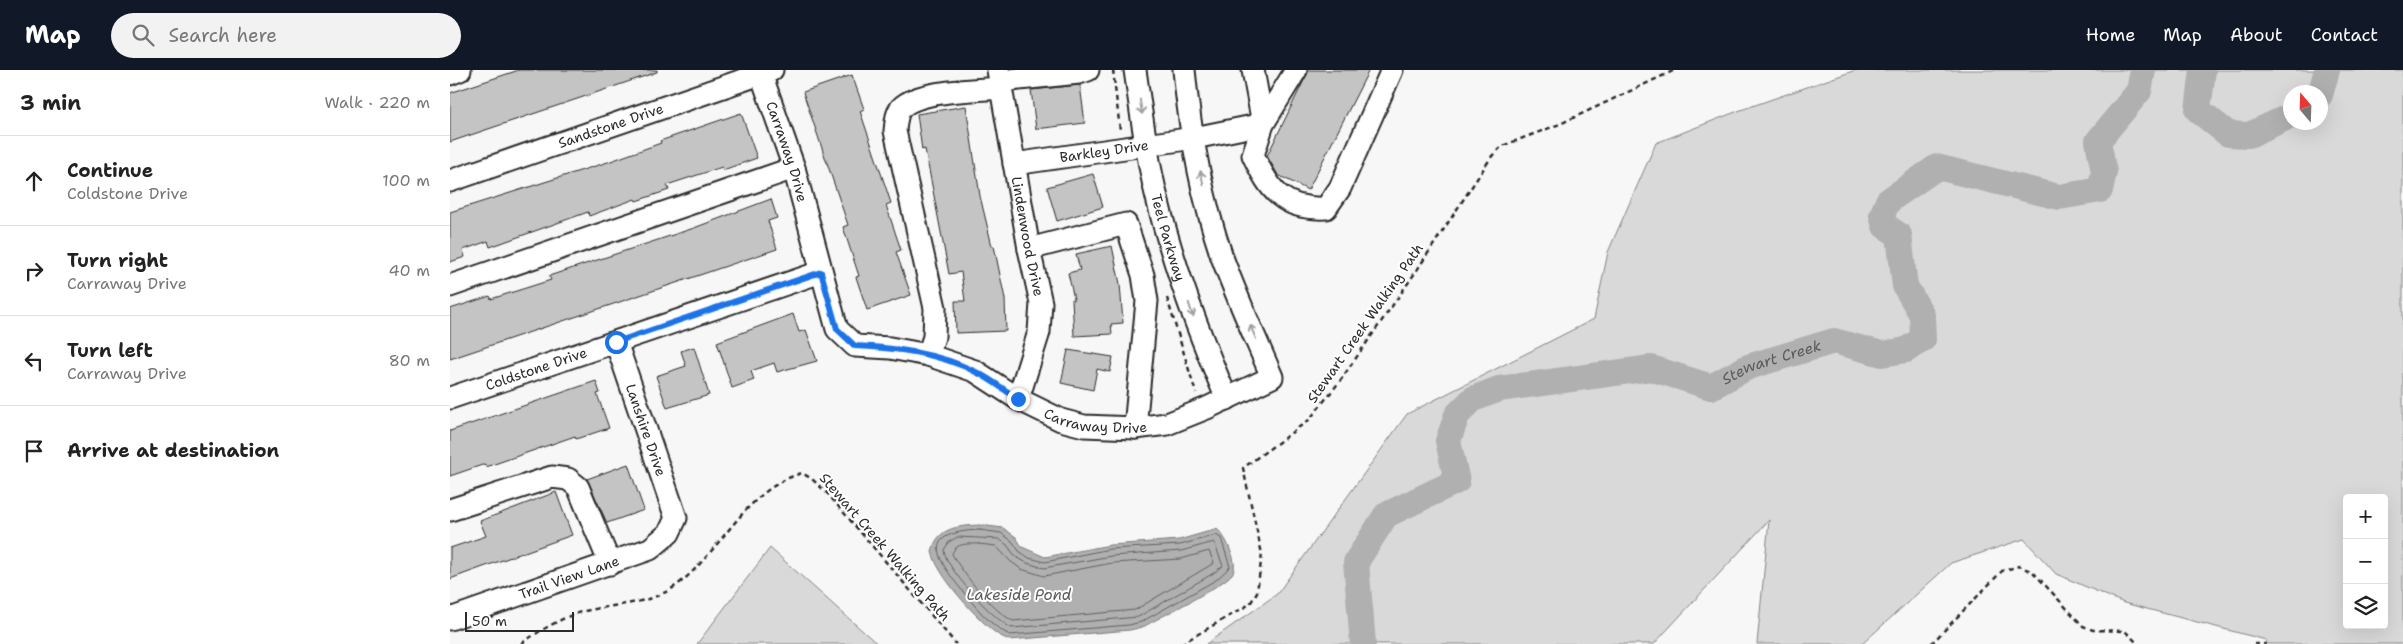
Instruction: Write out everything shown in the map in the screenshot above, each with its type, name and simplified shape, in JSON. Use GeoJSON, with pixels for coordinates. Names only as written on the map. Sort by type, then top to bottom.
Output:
{"type":"FeatureCollection","features":[{"type":"Feature","properties":{"kind":"street"},"geometry":{"type":"LineString","coordinates":[[450,74],[460,70]]}},
{"type":"Feature","properties":{"kind":"street"},"geometry":{"type":"LineString","coordinates":[[928,354],[934,337],[935,308],[895,131],[896,118],[901,108],[926,96],[1000,79],[1079,73],[1088,70]]}},
{"type":"Feature","properties":{"kind":"street","name":"Teel Parkway"},"geometry":{"type":"LineString","coordinates":[[1135,70],[1155,192],[1171,250],[1196,328],[1227,399]]}},
{"type":"Feature","properties":{"kind":"street"},"geometry":{"type":"LineString","coordinates":[[1184,70],[1194,138]]}},
{"type":"Feature","properties":{"kind":"street"},"geometry":{"type":"LineString","coordinates":[[1253,70],[1263,124]]}},
{"type":"Feature","properties":{"kind":"street"},"geometry":{"type":"LineString","coordinates":[[1296,70],[1263,124],[1254,155],[1266,182],[1276,194],[1289,202],[1307,209],[1326,208],[1340,188],[1392,70]]}},
{"type":"Feature","properties":{"kind":"street","name":"Carraway Drive"},"geometry":{"type":"LineString","coordinates":[[766,72],[837,329],[855,346],[890,348],[928,354],[975,371],[1018,399],[1061,420],[1084,426],[1135,428],[1167,424],[1227,399],[1272,377],[1222,256],[1209,210],[1194,138]]}},
{"type":"Feature","properties":{"kind":"street","name":"Sandstone Drive"},"geometry":{"type":"LineString","coordinates":[[450,182],[766,72]]}},
{"type":"Feature","properties":{"kind":"street","name":"Lindenwood Drive"},"geometry":{"type":"LineString","coordinates":[[1000,79],[1029,249],[1041,303],[1040,332],[1018,399]]}},
{"type":"Feature","properties":{"kind":"street","name":"Barkley Drive"},"geometry":{"type":"LineString","coordinates":[[1014,164],[1194,138],[1263,124]]}},
{"type":"Feature","properties":{"kind":"street"},"geometry":{"type":"LineString","coordinates":[[450,286],[794,168]]}},
{"type":"Feature","properties":{"kind":"street"},"geometry":{"type":"LineString","coordinates":[[1029,249],[1126,224],[1143,275],[1147,301],[1135,428]]}},
{"type":"Feature","properties":{"kind":"street","name":"Coldstone Drive"},"geometry":{"type":"LineString","coordinates":[[450,398],[821,272]]}},
{"type":"Feature","properties":{"kind":"street","name":"Lanshire Drive"},"geometry":{"type":"LineString","coordinates":[[616,342],[676,518]]}},
{"type":"Feature","properties":{"kind":"street"},"geometry":{"type":"LineString","coordinates":[[450,510],[534,481],[552,477],[568,479],[578,488],[581,494],[610,564]]}},
{"type":"Feature","properties":{"kind":"street","name":"Trail View Lane"},"geometry":{"type":"LineString","coordinates":[[450,619],[650,549],[668,533],[676,518]]}},
{"type":"Feature","properties":{"kind":"path"},"geometry":{"type":"LineString","coordinates":[[1113,70],[1120,132]]}},
{"type":"Feature","properties":{"kind":"path","name":"Stewart Creek Walking Path"},"geometry":{"type":"LineString","coordinates":[[1181,644],[1250,604],[1257,592],[1262,554],[1243,468],[1309,420],[1340,381],[1415,273],[1492,156],[1502,146],[1560,124],[1675,70]]}},
{"type":"Feature","properties":{"kind":"path","name":"Stewart Creek Walking Path"},"geometry":{"type":"LineString","coordinates":[[522,644],[534,634],[584,611],[632,604],[655,598],[682,581],[763,492],[786,478],[802,473],[812,478],[827,493],[956,644]]}},
{"type":"Feature","properties":{"kind":"path"},"geometry":{"type":"LineString","coordinates":[[1932,644],[2002,571],[2019,566],[2033,572],[2082,626],[2093,630],[2125,631],[2138,644]]}},
{"type":"Feature","properties":{"kind":"path"},"geometry":{"type":"LineString","coordinates":[[2254,644],[2266,644]]}},
{"type":"Feature","properties":{"kind":"shaded area"},"geometry":{"type":"Polygon","coordinates":[[[1856,70],[2403,70],[2403,644],[2267,644],[2266,640],[2124,603],[2056,574],[2024,539],[1951,563],[1862,644],[1757,644],[1769,520],[1654,644],[1206,644],[1277,594],[1407,414],[1594,319],[1608,252],[1656,143],[1738,111],[1856,70]]]}},
{"type":"Feature","properties":{"kind":"shaded area"},"geometry":{"type":"Polygon","coordinates":[[[770,548],[874,641],[878,644],[697,644],[770,548]]]}},
{"type":"Feature","properties":{"kind":"water","name":"Lakeside Pond"},"geometry":{"type":"Polygon","coordinates":[[[980,525],[1003,528],[1016,537],[1022,547],[1045,557],[1110,545],[1179,540],[1217,529],[1231,550],[1234,569],[1232,574],[1217,586],[1143,627],[1130,630],[1009,640],[994,632],[966,605],[941,572],[932,552],[939,537],[944,533],[956,527],[980,525]]]}},
{"type":"Feature","properties":{"kind":"building"},"geometry":{"type":"Polygon","coordinates":[[[519,70],[657,70],[657,72],[450,142],[450,93],[519,70]]]}},
{"type":"Feature","properties":{"kind":"building"},"geometry":{"type":"Polygon","coordinates":[[[1309,70],[1369,70],[1308,190],[1278,175],[1267,156],[1309,70]]]}},
{"type":"Feature","properties":{"kind":"building"},"geometry":{"type":"Polygon","coordinates":[[[852,75],[864,109],[860,111],[891,203],[886,205],[901,250],[896,252],[911,295],[867,310],[856,277],[859,276],[843,227],[848,225],[803,92],[852,75]]]}},
{"type":"Feature","properties":{"kind":"building"},"geometry":{"type":"Polygon","coordinates":[[[1080,85],[1085,123],[1036,129],[1031,90],[1080,85]]]}},
{"type":"Feature","properties":{"kind":"building"},"geometry":{"type":"Polygon","coordinates":[[[966,106],[980,196],[992,246],[994,246],[1005,299],[1006,331],[956,333],[955,301],[965,301],[961,272],[949,274],[925,149],[922,150],[917,114],[966,106]]]}},
{"type":"Feature","properties":{"kind":"building"},"geometry":{"type":"Polygon","coordinates":[[[741,113],[757,158],[723,170],[722,167],[667,185],[669,190],[636,201],[635,199],[589,216],[588,212],[490,247],[488,241],[463,250],[465,257],[450,262],[450,212],[608,162],[661,143],[660,141],[741,113]]]}},
{"type":"Feature","properties":{"kind":"building"},"geometry":{"type":"Polygon","coordinates":[[[1093,174],[1103,207],[1057,221],[1047,187],[1093,174]]]}},
{"type":"Feature","properties":{"kind":"building"},"geometry":{"type":"Polygon","coordinates":[[[771,199],[777,218],[768,221],[777,249],[450,359],[450,309],[490,296],[491,299],[551,280],[549,276],[694,228],[771,199]]]}},
{"type":"Feature","properties":{"kind":"building"},"geometry":{"type":"Polygon","coordinates":[[[1112,246],[1120,284],[1123,323],[1111,324],[1112,334],[1074,336],[1072,299],[1074,299],[1068,273],[1080,270],[1076,254],[1112,246]]]}},
{"type":"Feature","properties":{"kind":"building"},"geometry":{"type":"Polygon","coordinates":[[[793,314],[799,332],[806,330],[817,361],[777,372],[774,363],[751,371],[754,380],[732,388],[717,342],[793,314]]]}},
{"type":"Feature","properties":{"kind":"building"},"geometry":{"type":"Polygon","coordinates":[[[694,347],[709,395],[667,408],[656,376],[686,366],[681,351],[694,347]]]}},
{"type":"Feature","properties":{"kind":"building"},"geometry":{"type":"Polygon","coordinates":[[[1068,350],[1113,357],[1110,372],[1097,369],[1093,390],[1061,383],[1068,350]]]}},
{"type":"Feature","properties":{"kind":"building"},"geometry":{"type":"Polygon","coordinates":[[[596,381],[600,393],[597,394],[609,428],[576,439],[575,436],[486,467],[485,464],[450,476],[450,431],[596,381]]]}},
{"type":"Feature","properties":{"kind":"building"},"geometry":{"type":"Polygon","coordinates":[[[628,464],[644,510],[607,523],[587,479],[628,464]]]}},
{"type":"Feature","properties":{"kind":"building"},"geometry":{"type":"Polygon","coordinates":[[[556,492],[572,535],[450,579],[450,548],[486,536],[480,521],[556,492]]]}},
{"type":"Feature","properties":{"kind":"waterway","name":"Stewart Creek"},"geometry":{"type":"LineString","coordinates":[[1363,644],[1356,562],[1386,515],[1457,481],[1448,441],[1457,415],[1473,399],[1499,389],[1651,368],[1711,387],[1748,367],[1834,341],[1882,354],[1906,350],[1923,339],[1922,315],[1905,286],[1899,235],[1885,226],[1882,215],[1888,201],[1937,167],[2059,197],[2100,190],[2104,172],[2098,141],[2139,91],[2143,70]]}},
{"type":"Feature","properties":{"kind":"waterway","name":"Stewart Creek"},"geometry":{"type":"LineString","coordinates":[[2203,70],[2198,110],[2228,134],[2249,135],[2283,119]]}},
{"type":"Feature","properties":{"kind":"waterway","name":"Stewart Creek"},"geometry":{"type":"LineString","coordinates":[[2323,85],[2327,70]]}},
{"type":"Feature","properties":{"kind":"route"},"geometry":{"type":"LineString","coordinates":[[616,342],[821,272],[837,329],[855,346],[890,348],[928,354],[975,371],[1018,399]]}}]}
